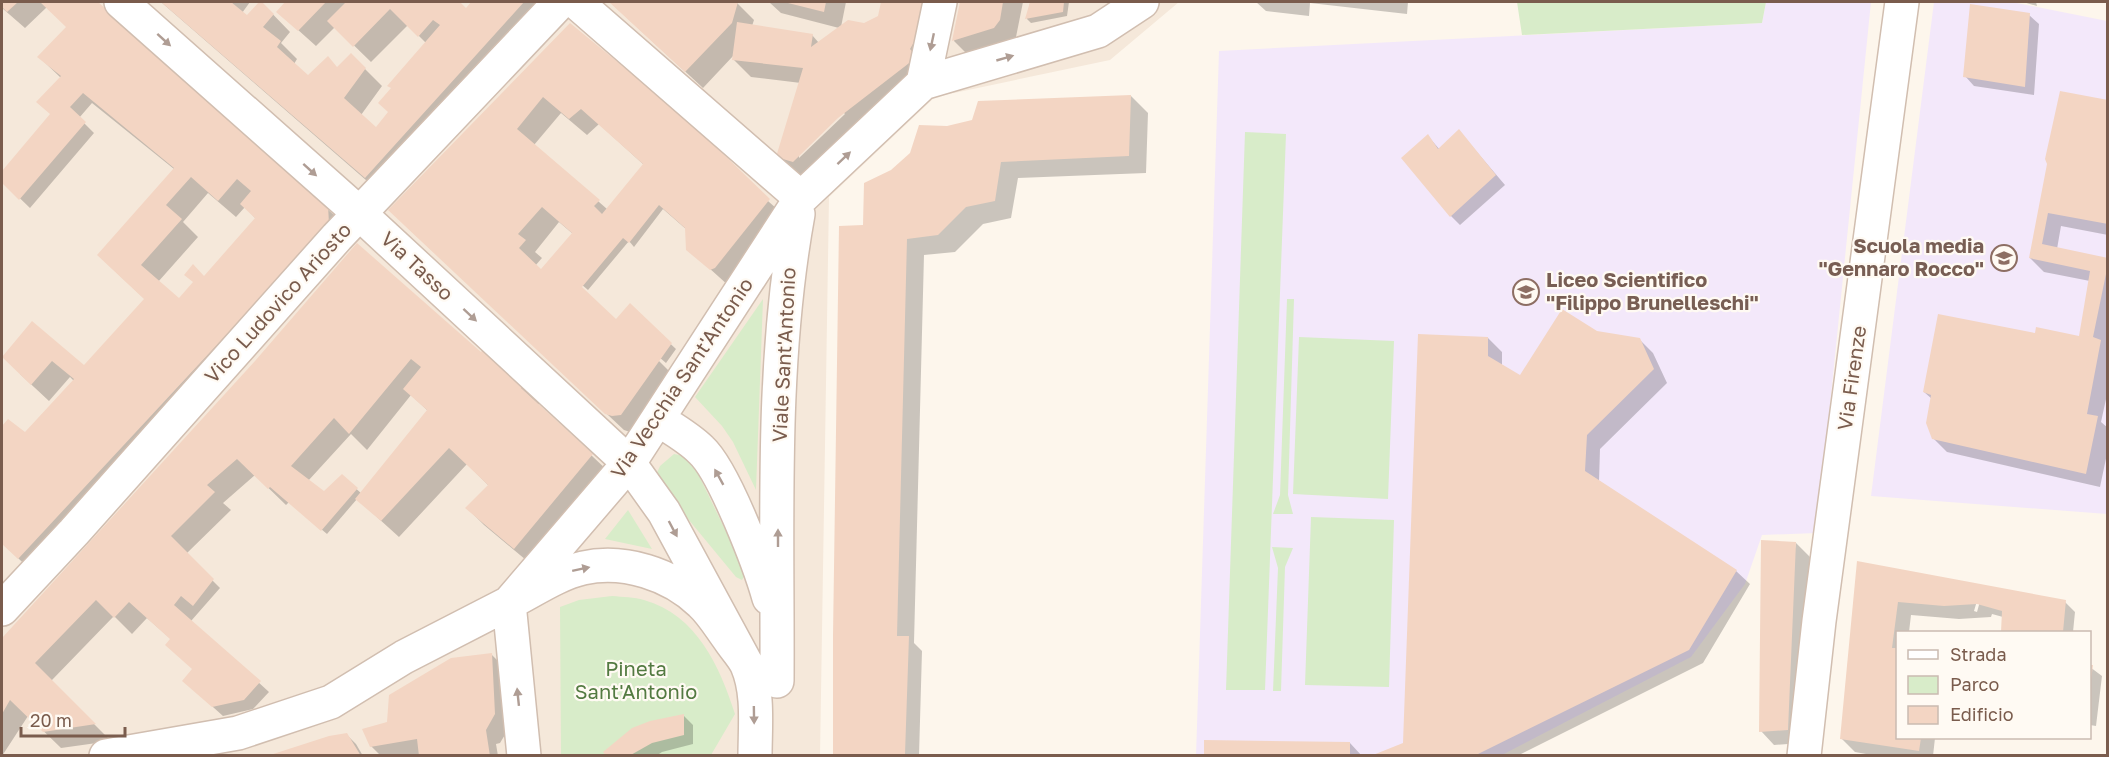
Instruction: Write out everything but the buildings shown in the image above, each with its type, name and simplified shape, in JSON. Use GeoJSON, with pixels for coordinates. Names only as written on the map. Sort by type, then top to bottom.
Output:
{"type":"FeatureCollection","features":[{"type":"Feature","properties":{"kind":"street","name":"Via Tasso"},"geometry":{"type":"LineString","coordinates":[[121,2],[359,213],[629,463]]}},
{"type":"Feature","properties":{"kind":"street","name":"Vico Ludovico Ariosto"},"geometry":{"type":"LineString","coordinates":[[7,593],[359,213],[560,2]]}},
{"type":"Feature","properties":{"kind":"street"},"geometry":{"type":"LineString","coordinates":[[576,2],[801,198],[923,83],[1098,31],[1142,2]]}},
{"type":"Feature","properties":{"kind":"street"},"geometry":{"type":"LineString","coordinates":[[923,83],[940,2]]}},
{"type":"Feature","properties":{"kind":"street","name":"Via Firenze"},"geometry":{"type":"LineString","coordinates":[[1804,756],[1902,2]]}},
{"type":"Feature","properties":{"kind":"street","name":"Via Vecchia Sant'Antonio"},"geometry":{"type":"LineString","coordinates":[[106,756],[163,751],[238,733],[332,702],[404,657],[509,603],[629,463],[801,198]]}},
{"type":"Feature","properties":{"kind":"street","name":"Viale Sant'Antonio"},"geometry":{"type":"LineString","coordinates":[[778,756],[780,363],[789,267],[801,198]]}},
{"type":"Feature","properties":{"kind":"street","name":"Viale Sant'Antonio"},"geometry":{"type":"LineString","coordinates":[[659,420],[702,450],[727,493],[762,574],[770,599],[777,681]]}},
{"type":"Feature","properties":{"kind":"street"},"geometry":{"type":"LineString","coordinates":[[629,463],[664,512],[747,665],[754,691],[755,756]]}},
{"type":"Feature","properties":{"kind":"street"},"geometry":{"type":"LineString","coordinates":[[524,756],[509,603],[569,572],[585,568],[619,566],[663,578],[687,591],[713,618],[747,665]]}},
{"type":"Feature","properties":{"kind":"shaded area"},"geometry":{"type":"Polygon","coordinates":[[[2,2],[1179,2],[1110,60],[935,97],[829,197],[820,756],[2,755],[2,2]]]}},
{"type":"Feature","properties":{"kind":"shaded area","name":"Liceo Scientifico \"Filippo Brunelleschi\""},"geometry":{"type":"Polygon","coordinates":[[[1766,2],[1871,2],[1817,533],[1762,535],[1745,584],[1691,657],[1502,755],[1196,756],[1219,51],[1762,23],[1766,2]]]}},
{"type":"Feature","properties":{"kind":"shaded area","name":"Scuola media \"Gennaro Rocco\""},"geometry":{"type":"Polygon","coordinates":[[[1934,2],[2012,2],[2107,21],[2107,514],[1871,496],[1934,2]]]}},
{"type":"Feature","properties":{"kind":"green space"},"geometry":{"type":"Polygon","coordinates":[[[1517,2],[1766,2],[1762,23],[1522,35],[1517,2]]]}},
{"type":"Feature","properties":{"kind":"green space"},"geometry":{"type":"Polygon","coordinates":[[[1245,132],[1286,134],[1265,690],[1226,690],[1245,132]]]}},
{"type":"Feature","properties":{"kind":"green space"},"geometry":{"type":"Polygon","coordinates":[[[763,299],[756,490],[733,442],[722,426],[695,397],[763,299]]]}},
{"type":"Feature","properties":{"kind":"green space"},"geometry":{"type":"Polygon","coordinates":[[[1287,299],[1294,299],[1288,495],[1293,514],[1273,514],[1280,495],[1287,299]]]}},
{"type":"Feature","properties":{"kind":"green space"},"geometry":{"type":"Polygon","coordinates":[[[1299,337],[1394,341],[1388,499],[1293,494],[1299,337]]]}},
{"type":"Feature","properties":{"kind":"green space"},"geometry":{"type":"Polygon","coordinates":[[[674,454],[690,457],[746,573],[742,580],[736,577],[660,485],[656,475],[660,466],[674,454]]]}},
{"type":"Feature","properties":{"kind":"green space"},"geometry":{"type":"Polygon","coordinates":[[[628,510],[652,549],[605,539],[628,510]]]}},
{"type":"Feature","properties":{"kind":"green space"},"geometry":{"type":"Polygon","coordinates":[[[1311,517],[1394,520],[1389,687],[1305,685],[1311,517]]]}},
{"type":"Feature","properties":{"kind":"green space"},"geometry":{"type":"Polygon","coordinates":[[[1272,547],[1293,548],[1285,567],[1281,691],[1273,691],[1278,568],[1272,547]]]}},
{"type":"Feature","properties":{"kind":"green space","name":"Pineta Sant'Antonio"},"geometry":{"type":"Polygon","coordinates":[[[612,596],[640,599],[663,607],[692,630],[714,661],[735,714],[711,755],[561,755],[560,607],[579,600],[612,596]]]}},
{"type":"Feature","properties":{"kind":"place","name":"Scuola media \"Gennaro Rocco\""},"geometry":{"type":"Point","coordinates":[2004,258]}},
{"type":"Feature","properties":{"kind":"place","name":"Liceo Scientifico \"Filippo Brunelleschi\""},"geometry":{"type":"Point","coordinates":[1526,292]}}]}
